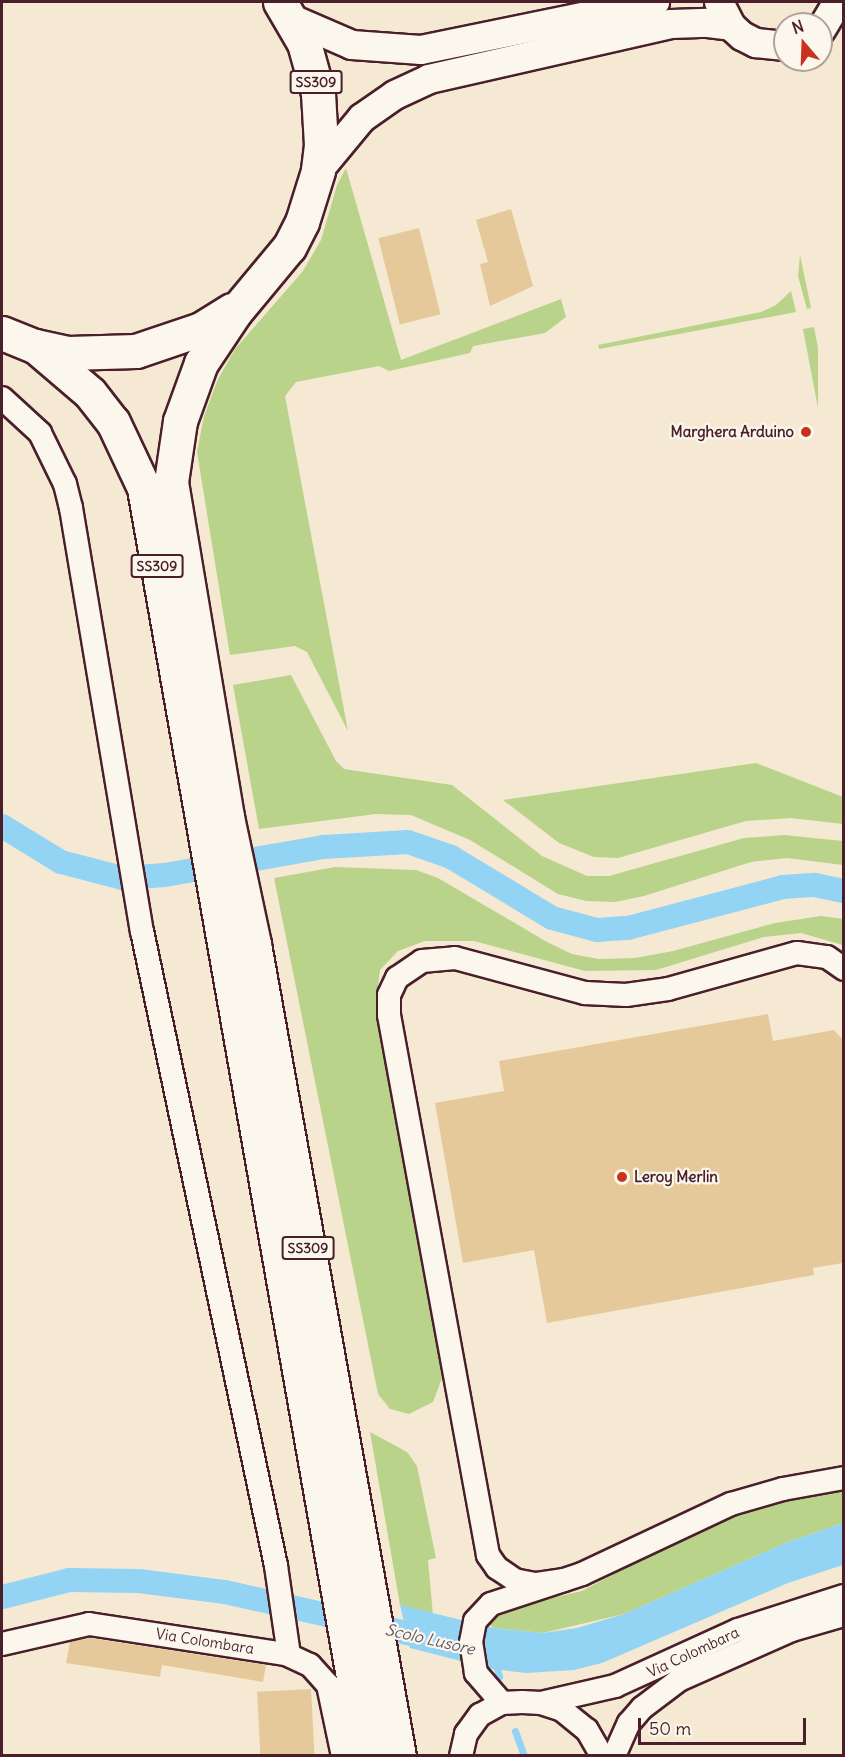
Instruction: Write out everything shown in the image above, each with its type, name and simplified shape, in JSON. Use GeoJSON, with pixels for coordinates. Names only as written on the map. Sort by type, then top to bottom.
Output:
{"type":"FeatureCollection","features":[{"type":"Feature","properties":{"kind":"main road","name":"SS309"},"geometry":{"type":"LineString","coordinates":[[2,333],[35,346],[102,355],[169,343],[230,311],[274,269],[297,231],[318,171],[321,136],[318,93],[313,67],[286,10]]}},
{"type":"Feature","properties":{"kind":"main road","name":"SS309"},"geometry":{"type":"LineString","coordinates":[[213,820],[171,482],[174,451],[189,392],[217,337],[255,289]]}},
{"type":"Feature","properties":{"kind":"main road","name":"SS309"},"geometry":{"type":"LineString","coordinates":[[35,346],[90,393],[113,422],[144,489],[370,1594],[367,1755]]}},
{"type":"Feature","properties":{"kind":"main road","name":"SS309"},"geometry":{"type":"LineString","coordinates":[[229,907],[338,1591],[399,1755]]}},
{"type":"Feature","properties":{"kind":"street"},"geometry":{"type":"LineString","coordinates":[[286,10],[352,45],[421,50],[655,2]]}},
{"type":"Feature","properties":{"kind":"street"},"geometry":{"type":"LineString","coordinates":[[719,2],[731,26]]}},
{"type":"Feature","properties":{"kind":"street"},"geometry":{"type":"LineString","coordinates":[[318,171],[362,118],[395,95],[429,79],[671,24],[708,22],[731,26],[756,43],[773,45]]}},
{"type":"Feature","properties":{"kind":"street"},"geometry":{"type":"LineString","coordinates":[[2,398],[40,432],[65,484],[142,924],[276,1566],[289,1647]]}},
{"type":"Feature","properties":{"kind":"street"},"geometry":{"type":"LineString","coordinates":[[564,1580],[535,1584],[515,1580],[497,1568],[488,1555],[388,1015],[397,978],[422,962],[455,958],[585,993],[626,995],[668,989],[797,953],[827,957],[843,969]]}},
{"type":"Feature","properties":{"kind":"street"},"geometry":{"type":"LineString","coordinates":[[498,1700],[476,1673],[471,1642],[475,1621],[499,1600],[564,1580],[731,1504],[783,1489],[843,1478]]}},
{"type":"Feature","properties":{"kind":"street","name":"Via Colombara"},"geometry":{"type":"LineString","coordinates":[[541,1703],[615,1686],[738,1630],[843,1596]]}},
{"type":"Feature","properties":{"kind":"street","name":"Via Colombara"},"geometry":{"type":"LineString","coordinates":[[614,1755],[629,1723],[642,1708],[679,1680],[792,1630],[843,1615]]}},
{"type":"Feature","properties":{"kind":"street","name":"Via Colombara"},"geometry":{"type":"LineString","coordinates":[[2,1644],[89,1624],[289,1647],[328,1684],[343,1755]]}},
{"type":"Feature","properties":{"kind":"street"},"geometry":{"type":"LineString","coordinates":[[460,1755],[466,1734],[480,1715],[498,1700],[541,1703],[562,1710],[578,1722],[602,1755]]}},
{"type":"Feature","properties":{"kind":"green space"},"geometry":{"type":"Polygon","coordinates":[[[346,168],[401,360],[561,299],[566,317],[545,333],[473,346],[470,353],[389,371],[379,366],[296,382],[285,396],[348,731],[307,652],[295,646],[230,655],[197,452],[204,416],[218,379],[235,349],[303,271],[321,240],[337,185],[346,168]]]}},
{"type":"Feature","properties":{"kind":"green space"},"geometry":{"type":"Polygon","coordinates":[[[800,255],[811,308],[807,309],[798,276],[800,255]]]}},
{"type":"Feature","properties":{"kind":"green space"},"geometry":{"type":"Polygon","coordinates":[[[791,291],[796,312],[599,349],[598,345],[761,312],[776,305],[791,291]]]}},
{"type":"Feature","properties":{"kind":"green space"},"geometry":{"type":"Polygon","coordinates":[[[814,327],[818,348],[818,408],[803,329],[814,327]]]}},
{"type":"Feature","properties":{"kind":"green space"},"geometry":{"type":"Polygon","coordinates":[[[291,675],[336,761],[344,769],[452,785],[542,856],[587,876],[609,876],[744,838],[784,835],[843,841],[843,865],[787,858],[751,862],[644,896],[615,902],[586,901],[558,894],[470,840],[411,815],[376,814],[259,829],[233,685],[291,675]]]}},
{"type":"Feature","properties":{"kind":"green space"},"geometry":{"type":"Polygon","coordinates":[[[756,763],[843,797],[843,824],[791,818],[746,821],[618,858],[594,857],[559,843],[503,800],[756,763]]]}},
{"type":"Feature","properties":{"kind":"green space"},"geometry":{"type":"Polygon","coordinates":[[[335,867],[416,870],[438,878],[547,942],[572,954],[599,959],[635,958],[673,951],[775,923],[821,916],[843,919],[843,945],[801,933],[764,937],[656,970],[585,971],[474,941],[425,941],[398,951],[380,970],[376,1002],[442,1378],[433,1402],[409,1414],[390,1409],[378,1394],[274,878],[335,867]]]}},
{"type":"Feature","properties":{"kind":"green space"},"geometry":{"type":"Polygon","coordinates":[[[370,1432],[407,1452],[417,1466],[436,1558],[428,1560],[433,1615],[400,1605],[370,1432]]]}},
{"type":"Feature","properties":{"kind":"green space"},"geometry":{"type":"Polygon","coordinates":[[[843,1489],[843,1523],[788,1542],[624,1614],[543,1633],[494,1628],[488,1624],[509,1608],[582,1591],[692,1533],[764,1506],[843,1489]]]}},
{"type":"Feature","properties":{"kind":"water"},"geometry":{"type":"Polygon","coordinates":[[[843,1523],[843,1565],[788,1583],[602,1663],[574,1670],[526,1673],[492,1669],[410,1648],[400,1605],[494,1628],[543,1633],[577,1628],[624,1614],[788,1542],[843,1523]]]}},
{"type":"Feature","properties":{"kind":"building"},"geometry":{"type":"Polygon","coordinates":[[[511,209],[533,286],[490,306],[480,264],[488,262],[476,220],[511,209]]]}},
{"type":"Feature","properties":{"kind":"building"},"geometry":{"type":"Polygon","coordinates":[[[419,228],[441,314],[400,325],[378,238],[419,228]]]}},
{"type":"Feature","properties":{"kind":"building","name":"Leroy Merlin"},"geometry":{"type":"Polygon","coordinates":[[[768,1014],[773,1041],[834,1030],[843,1040],[843,1263],[813,1268],[814,1275],[547,1323],[534,1250],[463,1263],[435,1103],[504,1091],[499,1061],[768,1014]]]}},
{"type":"Feature","properties":{"kind":"building"},"geometry":{"type":"Polygon","coordinates":[[[90,1638],[266,1665],[263,1682],[162,1665],[160,1677],[66,1663],[70,1642],[90,1638]]]}},
{"type":"Feature","properties":{"kind":"building"},"geometry":{"type":"Polygon","coordinates":[[[311,1689],[314,1755],[260,1756],[257,1692],[311,1689]]]}},
{"type":"Feature","properties":{"kind":"waterway"},"geometry":{"type":"LineString","coordinates":[[2,826],[61,862],[123,878],[165,875],[324,847],[408,842],[451,857],[552,918],[597,930],[628,928],[783,887],[815,885],[844,891]]}},
{"type":"Feature","properties":{"kind":"waterway","name":"Scolo Lusore"},"geometry":{"type":"LineString","coordinates":[[2,1597],[69,1580],[139,1581],[225,1592],[438,1640]]}},
{"type":"Feature","properties":{"kind":"waterway"},"geometry":{"type":"LineString","coordinates":[[495,1661],[499,1676]]}},
{"type":"Feature","properties":{"kind":"waterway"},"geometry":{"type":"LineString","coordinates":[[515,1731],[524,1756]]}},
{"type":"Feature","properties":{"kind":"place","name":"Marghera Arduino"},"geometry":{"type":"Point","coordinates":[806,432]}},
{"type":"Feature","properties":{"kind":"place","name":"Leroy Merlin"},"geometry":{"type":"Point","coordinates":[622,1177]}}]}
